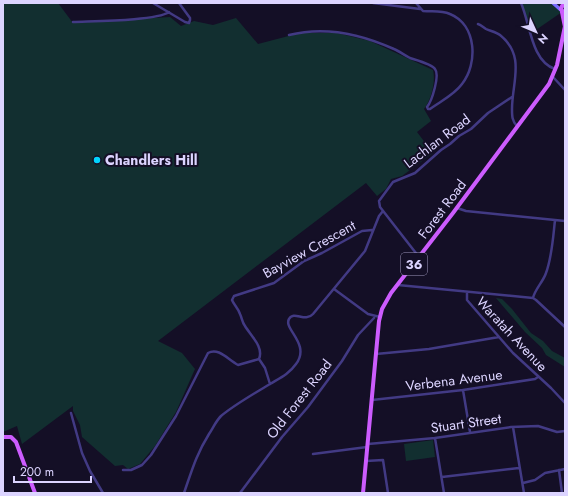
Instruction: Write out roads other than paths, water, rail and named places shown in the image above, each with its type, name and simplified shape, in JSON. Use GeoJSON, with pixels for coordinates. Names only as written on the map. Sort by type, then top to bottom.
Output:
{"type":"FeatureCollection","features":[{"type":"Feature","properties":{"kind":"main road"},"geometry":{"type":"LineString","coordinates":[[553,3],[563,12]]}},
{"type":"Feature","properties":{"kind":"main road"},"geometry":{"type":"LineString","coordinates":[[557,3],[564,5]]}},
{"type":"Feature","properties":{"kind":"main road","name":"36"},"geometry":{"type":"LineString","coordinates":[[563,12],[561,8],[564,5]]}},
{"type":"Feature","properties":{"kind":"main road","name":"Forest Road"},"geometry":{"type":"LineString","coordinates":[[363,493],[379,319],[385,302],[397,284],[457,208],[553,77],[556,70],[565,27],[563,12]]}},
{"type":"Feature","properties":{"kind":"main road"},"geometry":{"type":"LineString","coordinates":[[3,437],[11,437],[16,442],[35,493]]}},
{"type":"Feature","properties":{"kind":"street"},"geometry":{"type":"LineString","coordinates":[[154,3],[185,22],[189,22],[190,18],[179,3]]}},
{"type":"Feature","properties":{"kind":"street"},"geometry":{"type":"LineString","coordinates":[[289,35],[324,30],[363,37],[432,66],[436,70],[437,74],[432,97],[427,107],[428,109],[454,92],[464,82],[471,66],[472,49],[468,32],[458,18],[446,12],[425,11],[421,9],[373,3]]}},
{"type":"Feature","properties":{"kind":"street"},"geometry":{"type":"LineString","coordinates":[[416,3],[421,9]]}},
{"type":"Feature","properties":{"kind":"street"},"geometry":{"type":"LineString","coordinates":[[521,3],[526,15],[530,34],[537,51],[545,63],[556,70]]}},
{"type":"Feature","properties":{"kind":"street"},"geometry":{"type":"LineString","coordinates":[[73,22],[150,18],[163,16],[169,12]]}},
{"type":"Feature","properties":{"kind":"street"},"geometry":{"type":"LineString","coordinates":[[478,24],[500,35],[513,50],[517,70],[512,97],[512,118],[514,123],[518,126]]}},
{"type":"Feature","properties":{"kind":"street"},"geometry":{"type":"LineString","coordinates":[[553,77],[565,90]]}},
{"type":"Feature","properties":{"kind":"street","name":"Lachlan Road"},"geometry":{"type":"LineString","coordinates":[[383,211],[379,204],[388,187],[393,182],[416,171],[459,136],[471,129],[488,113],[512,97]]}},
{"type":"Feature","properties":{"kind":"street"},"geometry":{"type":"LineString","coordinates":[[457,208],[466,211],[565,221]]}},
{"type":"Feature","properties":{"kind":"street"},"geometry":{"type":"LineString","coordinates":[[184,493],[198,452],[216,422],[223,415],[270,384],[285,376],[299,359],[299,342],[289,326],[289,319],[295,315],[307,318],[310,317],[365,251],[372,230],[379,215],[383,211],[419,257]]}},
{"type":"Feature","properties":{"kind":"street"},"geometry":{"type":"LineString","coordinates":[[532,298],[548,268],[551,256],[555,220]]}},
{"type":"Feature","properties":{"kind":"street","name":"Bayview Crescent"},"geometry":{"type":"LineString","coordinates":[[270,384],[263,363],[259,359],[261,354],[260,349],[243,324],[240,312],[232,300],[234,296],[274,283],[304,261],[362,231],[372,230]]}},
{"type":"Feature","properties":{"kind":"street"},"geometry":{"type":"LineString","coordinates":[[397,284],[532,298],[565,327]]}},
{"type":"Feature","properties":{"kind":"street"},"geometry":{"type":"LineString","coordinates":[[334,289],[371,316],[379,319]]}},
{"type":"Feature","properties":{"kind":"street","name":"Waratah Avenue"},"geometry":{"type":"LineString","coordinates":[[467,292],[467,300],[499,337],[565,403]]}},
{"type":"Feature","properties":{"kind":"street"},"geometry":{"type":"LineString","coordinates":[[371,316],[379,319]]}},
{"type":"Feature","properties":{"kind":"street","name":"Old Forest Road"},"geometry":{"type":"LineString","coordinates":[[240,493],[282,437],[308,407],[342,361],[358,335],[374,318]]}},
{"type":"Feature","properties":{"kind":"street"},"geometry":{"type":"LineString","coordinates":[[376,354],[429,349],[499,337]]}},
{"type":"Feature","properties":{"kind":"street"},"geometry":{"type":"LineString","coordinates":[[123,470],[131,470],[142,465],[151,455],[176,416],[208,353],[214,351],[220,353],[238,365],[259,359]]}},
{"type":"Feature","properties":{"kind":"street","name":"Verbena Avenue"},"geometry":{"type":"LineString","coordinates":[[372,400],[463,390],[535,379],[538,377]]}},
{"type":"Feature","properties":{"kind":"street"},"geometry":{"type":"LineString","coordinates":[[463,390],[470,432]]}},
{"type":"Feature","properties":{"kind":"street"},"geometry":{"type":"LineString","coordinates":[[71,413],[82,453],[90,471],[103,493]]}},
{"type":"Feature","properties":{"kind":"street","name":"Stuart Street"},"geometry":{"type":"LineString","coordinates":[[313,454],[470,432],[513,428],[538,426],[558,432],[565,431]]}},
{"type":"Feature","properties":{"kind":"street"},"geometry":{"type":"LineString","coordinates":[[513,428],[524,493]]}},
{"type":"Feature","properties":{"kind":"street"},"geometry":{"type":"LineString","coordinates":[[435,438],[444,493]]}},
{"type":"Feature","properties":{"kind":"street"},"geometry":{"type":"LineString","coordinates":[[366,461],[383,460],[388,493]]}},
{"type":"Feature","properties":{"kind":"street"},"geometry":{"type":"LineString","coordinates":[[442,477],[519,468]]}},
{"type":"Feature","properties":{"kind":"street"},"geometry":{"type":"LineString","coordinates":[[523,483],[533,480],[545,473],[565,469]]}},
{"type":"Feature","properties":{"kind":"street"},"geometry":{"type":"LineString","coordinates":[[559,470],[562,493]]}},
{"type":"Feature","properties":{"kind":"place","name":"Chandlers Hill"},"geometry":{"type":"Point","coordinates":[97,160]}}]}
